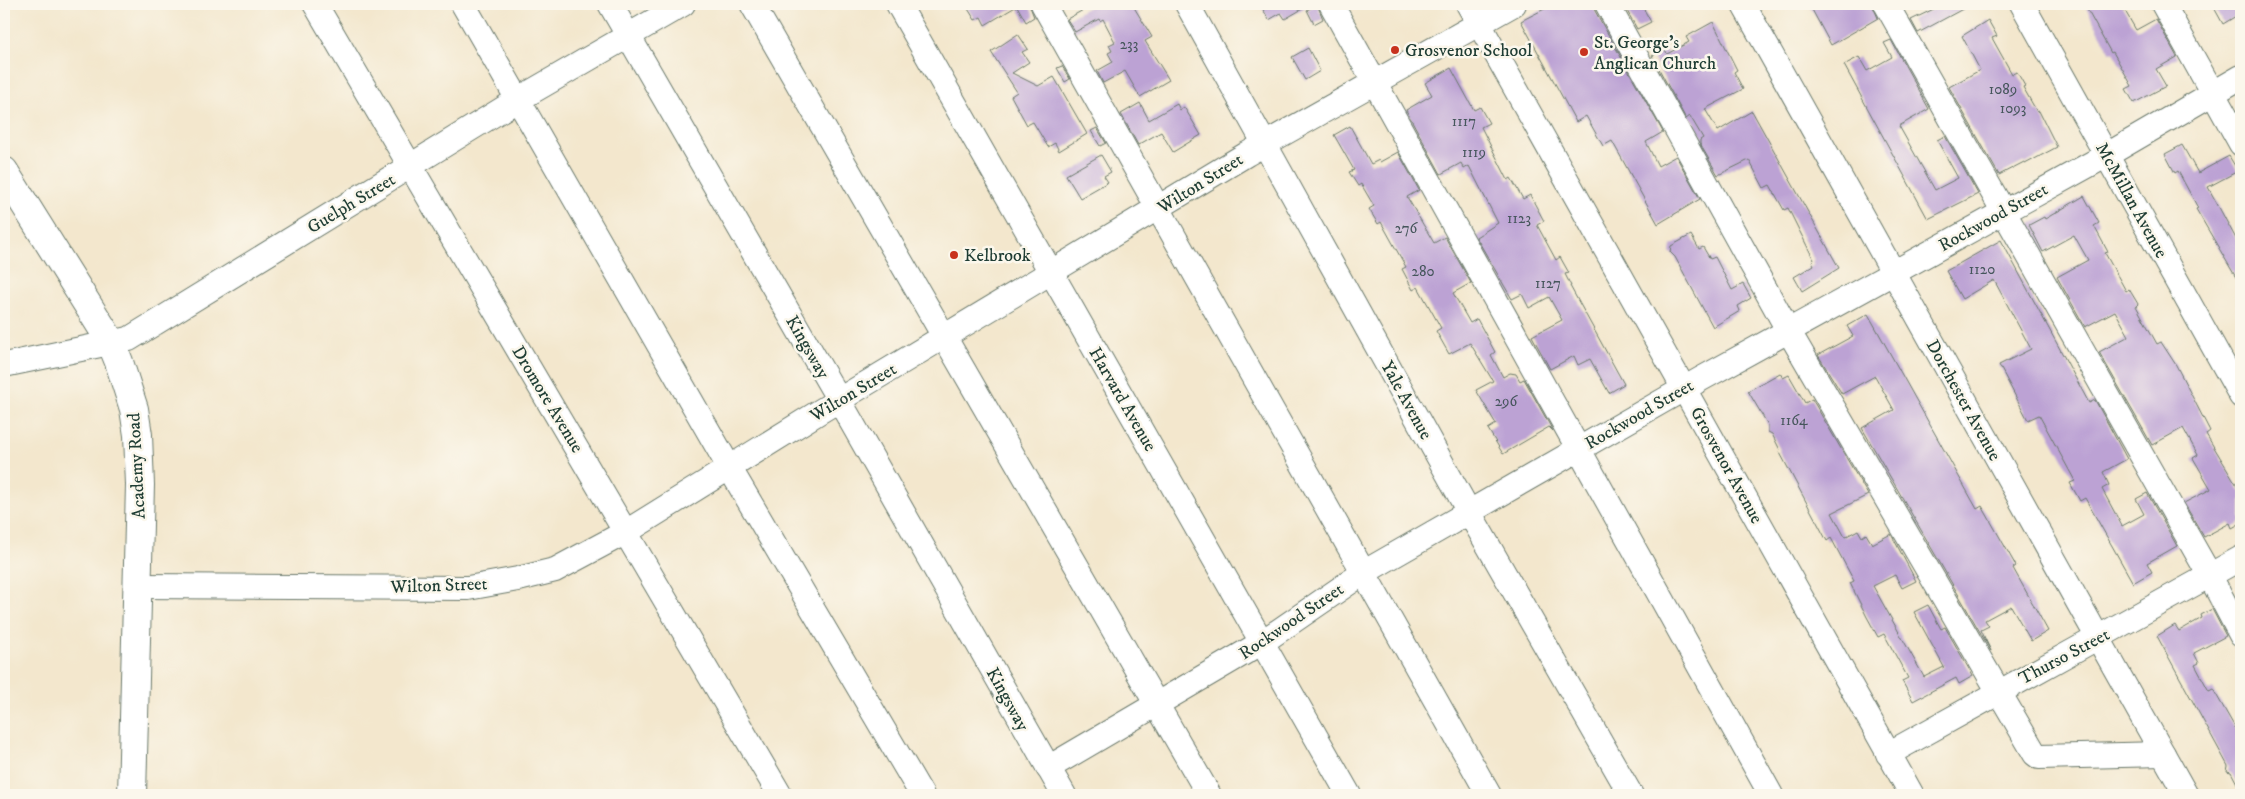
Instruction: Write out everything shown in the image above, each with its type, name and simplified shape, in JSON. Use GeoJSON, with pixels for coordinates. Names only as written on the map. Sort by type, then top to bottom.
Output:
{"type":"FeatureCollection","features":[{"type":"Feature","properties":{"kind":"main road","name":"Academy Road"},"geometry":{"type":"LineString","coordinates":[[4,170],[110,342],[134,409],[138,435],[140,485],[132,795]]}},
{"type":"Feature","properties":{"kind":"street","name":"Dromore Avenue"},"geometry":{"type":"LineString","coordinates":[[315,4],[780,795]]}},
{"type":"Feature","properties":{"kind":"street"},"geometry":{"type":"LineString","coordinates":[[463,4],[922,795]]}},
{"type":"Feature","properties":{"kind":"street","name":"Kingsway"},"geometry":{"type":"LineString","coordinates":[[610,4],[1064,795]]}},
{"type":"Feature","properties":{"kind":"street","name":"Guelph Street"},"geometry":{"type":"LineString","coordinates":[[4,365],[129,338],[519,99],[683,4]]}},
{"type":"Feature","properties":{"kind":"street"},"geometry":{"type":"LineString","coordinates":[[752,4],[1209,795]]}},
{"type":"Feature","properties":{"kind":"street","name":"Harvard Avenue"},"geometry":{"type":"LineString","coordinates":[[898,4],[1348,795]]}},
{"type":"Feature","properties":{"kind":"street"},"geometry":{"type":"LineString","coordinates":[[1043,4],[1160,208],[1489,795]]}},
{"type":"Feature","properties":{"kind":"street","name":"Yale Avenue"},"geometry":{"type":"LineString","coordinates":[[1186,4],[1469,512],[1631,795]]}},
{"type":"Feature","properties":{"kind":"street"},"geometry":{"type":"LineString","coordinates":[[1331,4],[1376,82],[1577,450],[1771,795]]}},
{"type":"Feature","properties":{"kind":"street","name":"Wilton Street"},"geometry":{"type":"LineString","coordinates":[[138,586],[468,588],[555,570],[626,532],[1051,272],[1265,144],[1376,82],[1474,14],[1514,4]]}},
{"type":"Feature","properties":{"kind":"street"},"geometry":{"type":"LineString","coordinates":[[1607,4],[1788,330],[2035,754],[2039,757],[2163,754]]}},
{"type":"Feature","properties":{"kind":"street","name":"Dorchester Avenue"},"geometry":{"type":"LineString","coordinates":[[1743,4],[2186,795]]}},
{"type":"Feature","properties":{"kind":"street"},"geometry":{"type":"LineString","coordinates":[[1886,4],[2210,576],[2241,635]]}},
{"type":"Feature","properties":{"kind":"street","name":"McMillan Avenue"},"geometry":{"type":"LineString","coordinates":[[2022,4],[2241,396]]}},
{"type":"Feature","properties":{"kind":"street"},"geometry":{"type":"LineString","coordinates":[[2163,4],[2241,144]]}},
{"type":"Feature","properties":{"kind":"street","name":"Grosvenor Avenue"},"geometry":{"type":"LineString","coordinates":[[1474,14],[1912,795]]}},
{"type":"Feature","properties":{"kind":"street","name":"Rockwood Street"},"geometry":{"type":"LineString","coordinates":[[1048,768],[1261,643],[1363,573],[1685,388],[2107,155],[2241,77]]}},
{"type":"Feature","properties":{"kind":"street","name":"Thurso Street"},"geometry":{"type":"LineString","coordinates":[[1888,754],[1998,691],[2097,639],[2241,558]]}},
{"type":"Feature","properties":{"kind":"building"},"geometry":{"type":"Polygon","coordinates":[[[965,4],[1029,4],[1034,17],[1026,22],[1017,6],[985,25],[981,17],[975,20],[965,4]]]}},
{"type":"Feature","properties":{"kind":"building"},"geometry":{"type":"Polygon","coordinates":[[[1094,4],[1132,4],[1152,37],[1145,41],[1169,80],[1140,97],[1125,71],[1103,83],[1097,71],[1113,62],[1108,53],[1112,51],[1109,45],[1115,42],[1103,19],[1100,21],[1099,19],[1075,32],[1067,19],[1094,4]]]}},
{"type":"Feature","properties":{"kind":"building"},"geometry":{"type":"Polygon","coordinates":[[[1260,4],[1311,4],[1285,19],[1281,13],[1269,20],[1260,4]]]}},
{"type":"Feature","properties":{"kind":"building"},"geometry":{"type":"Polygon","coordinates":[[[1317,4],[1323,19],[1314,24],[1307,10],[1317,4]]]}},
{"type":"Feature","properties":{"kind":"building"},"geometry":{"type":"Polygon","coordinates":[[[1554,4],[1593,4],[1595,11],[1663,132],[1646,142],[1658,166],[1676,156],[1700,199],[1658,224],[1612,141],[1603,146],[1586,116],[1576,122],[1521,21],[1554,4]]]}},
{"type":"Feature","properties":{"kind":"building"},"geometry":{"type":"Polygon","coordinates":[[[1636,4],[1641,4],[1651,22],[1637,29],[1626,9],[1636,4]]]}},
{"type":"Feature","properties":{"kind":"building"},"geometry":{"type":"Polygon","coordinates":[[[1809,4],[1872,4],[1878,18],[1831,45],[1809,4]]]}},
{"type":"Feature","properties":{"kind":"building"},"geometry":{"type":"Polygon","coordinates":[[[1944,4],[1972,4],[1918,33],[1911,20],[1944,4]]]}},
{"type":"Feature","properties":{"kind":"building"},"geometry":{"type":"Polygon","coordinates":[[[2084,4],[2121,4],[2136,30],[2156,19],[2177,57],[2156,69],[2166,86],[2134,103],[2126,89],[2132,86],[2084,4]]]}},
{"type":"Feature","properties":{"kind":"building"},"geometry":{"type":"Polygon","coordinates":[[[2212,4],[2241,4],[2241,13],[2223,24],[2212,4]]]}},
{"type":"Feature","properties":{"kind":"building"},"geometry":{"type":"Polygon","coordinates":[[[1988,20],[1997,36],[1992,38],[2012,74],[2017,72],[2025,86],[2023,87],[2037,112],[2039,111],[2057,147],[1999,175],[1949,87],[1980,70],[1962,36],[1988,20]]]}},
{"type":"Feature","properties":{"kind":"building"},"geometry":{"type":"Polygon","coordinates":[[[1713,22],[1737,70],[1734,72],[1743,89],[1705,109],[1718,131],[1752,111],[1839,268],[1802,291],[1794,277],[1814,265],[1812,261],[1814,260],[1788,208],[1784,210],[1770,185],[1764,188],[1749,160],[1718,175],[1700,144],[1700,140],[1703,138],[1690,116],[1686,119],[1652,56],[1665,49],[1667,54],[1689,42],[1686,37],[1713,22]]]}},
{"type":"Feature","properties":{"kind":"building"},"geometry":{"type":"Polygon","coordinates":[[[1018,34],[1028,49],[1022,52],[1029,62],[1012,73],[1038,86],[1054,77],[1087,134],[1059,151],[1055,143],[1048,147],[1033,122],[1027,125],[1011,96],[1017,92],[991,52],[1018,34]]]}},
{"type":"Feature","properties":{"kind":"building"},"geometry":{"type":"Polygon","coordinates":[[[1891,40],[1929,109],[1899,126],[1935,190],[1958,178],[1937,140],[1945,136],[1978,194],[1928,219],[1844,65],[1859,57],[1867,71],[1892,57],[1884,43],[1891,40]]]}},
{"type":"Feature","properties":{"kind":"building"},"geometry":{"type":"Polygon","coordinates":[[[1308,48],[1320,71],[1305,80],[1292,57],[1308,48]]]}},
{"type":"Feature","properties":{"kind":"building"},"geometry":{"type":"Polygon","coordinates":[[[1062,66],[1070,79],[1065,82],[1057,68],[1062,66]]]}},
{"type":"Feature","properties":{"kind":"building"},"geometry":{"type":"Polygon","coordinates":[[[1451,68],[1474,110],[1480,107],[1489,123],[1481,127],[1508,180],[1511,178],[1523,199],[1530,195],[1544,221],[1537,225],[1556,260],[1560,257],[1569,273],[1565,274],[1570,286],[1624,384],[1609,393],[1590,359],[1578,365],[1574,356],[1550,369],[1532,336],[1562,320],[1549,297],[1529,308],[1522,294],[1512,299],[1476,237],[1498,223],[1469,166],[1464,169],[1461,163],[1441,174],[1406,110],[1432,95],[1425,83],[1451,68]]]}},
{"type":"Feature","properties":{"kind":"building"},"geometry":{"type":"Polygon","coordinates":[[[1140,103],[1149,120],[1177,104],[1180,110],[1184,107],[1201,135],[1173,152],[1161,132],[1138,145],[1121,114],[1140,103]]]}},
{"type":"Feature","properties":{"kind":"building"},"geometry":{"type":"Polygon","coordinates":[[[1350,126],[1371,164],[1379,160],[1380,162],[1398,152],[1419,190],[1407,197],[1434,243],[1445,237],[1471,283],[1453,293],[1470,323],[1477,319],[1495,352],[1491,355],[1503,377],[1510,373],[1516,374],[1520,381],[1524,379],[1553,431],[1549,427],[1503,454],[1488,429],[1496,424],[1476,390],[1493,381],[1470,343],[1449,354],[1436,331],[1441,328],[1418,287],[1413,290],[1402,269],[1406,267],[1381,222],[1378,224],[1369,209],[1374,206],[1361,184],[1358,186],[1349,172],[1354,170],[1334,135],[1350,126]]]}},
{"type":"Feature","properties":{"kind":"building"},"geometry":{"type":"Polygon","coordinates":[[[1097,128],[1106,143],[1100,146],[1091,131],[1097,128]]]}},
{"type":"Feature","properties":{"kind":"building"},"geometry":{"type":"Polygon","coordinates":[[[2182,145],[2198,173],[2229,156],[2238,171],[2208,187],[2241,248],[2241,286],[2196,209],[2198,208],[2178,171],[2175,173],[2165,154],[2182,145]]]}},
{"type":"Feature","properties":{"kind":"building"},"geometry":{"type":"Polygon","coordinates":[[[1101,155],[1111,172],[1104,176],[1108,182],[1080,198],[1066,175],[1101,155]]]}},
{"type":"Feature","properties":{"kind":"building"},"geometry":{"type":"Polygon","coordinates":[[[2084,196],[2099,223],[2094,226],[2108,252],[2105,253],[2126,291],[2129,289],[2138,304],[2136,306],[2157,344],[2161,342],[2176,365],[2210,431],[2206,434],[2241,492],[2241,523],[2232,528],[2230,523],[2204,537],[2184,503],[2211,489],[2193,458],[2198,455],[2183,428],[2152,445],[2099,352],[2129,336],[2115,311],[2085,327],[2057,277],[2088,260],[2074,235],[2043,252],[2029,225],[2044,217],[2045,219],[2084,196]]]}},
{"type":"Feature","properties":{"kind":"building"},"geometry":{"type":"Polygon","coordinates":[[[1691,235],[1699,249],[1703,247],[1710,259],[1715,257],[1732,290],[1743,284],[1751,298],[1738,306],[1740,311],[1713,327],[1675,257],[1670,252],[1671,246],[1691,235]]]}},
{"type":"Feature","properties":{"kind":"building"},"geometry":{"type":"Polygon","coordinates":[[[2001,240],[2089,403],[2095,400],[2127,459],[2103,472],[2109,485],[2102,489],[2122,526],[2144,514],[2136,499],[2147,493],[2177,546],[2147,563],[2152,572],[2133,583],[2085,498],[2080,501],[2070,483],[2075,481],[2039,415],[2028,420],[1999,365],[2031,349],[1994,280],[1962,299],[1946,271],[2001,240]]]}},
{"type":"Feature","properties":{"kind":"building"},"geometry":{"type":"Polygon","coordinates":[[[1868,314],[1977,509],[1982,506],[2016,566],[2013,568],[2048,631],[2031,641],[2011,606],[1985,620],[1989,626],[1981,630],[1991,651],[1862,428],[1894,410],[1875,376],[1842,394],[1818,355],[1853,336],[1847,326],[1868,314]]]}},
{"type":"Feature","properties":{"kind":"building"},"geometry":{"type":"Polygon","coordinates":[[[1780,373],[1783,378],[1789,375],[1805,403],[1812,399],[1868,495],[1832,513],[1845,537],[1858,530],[1862,537],[1866,534],[1872,544],[1891,534],[1916,581],[1902,588],[1895,575],[1873,586],[1924,677],[1944,667],[1914,612],[1928,605],[1941,629],[1945,627],[1973,676],[1959,684],[1956,678],[1913,701],[1902,681],[1908,678],[1884,634],[1878,637],[1850,583],[1854,581],[1831,538],[1827,541],[1779,451],[1772,434],[1768,432],[1768,425],[1748,391],[1780,373]]]}},
{"type":"Feature","properties":{"kind":"building"},"geometry":{"type":"Polygon","coordinates":[[[2212,609],[2226,636],[2194,653],[2199,663],[2195,665],[2209,691],[2213,689],[2237,731],[2241,729],[2241,791],[2231,772],[2227,771],[2228,766],[2157,636],[2175,625],[2179,631],[2202,618],[2201,615],[2212,609]]]}},
{"type":"Feature","properties":{"kind":"place","name":"Grosvenor School"},"geometry":{"type":"Point","coordinates":[1395,50]}},
{"type":"Feature","properties":{"kind":"place","name":"St. George's Anglican Church"},"geometry":{"type":"Point","coordinates":[1584,52]}},
{"type":"Feature","properties":{"kind":"place","name":"Kelbrook"},"geometry":{"type":"Point","coordinates":[954,255]}}]}
